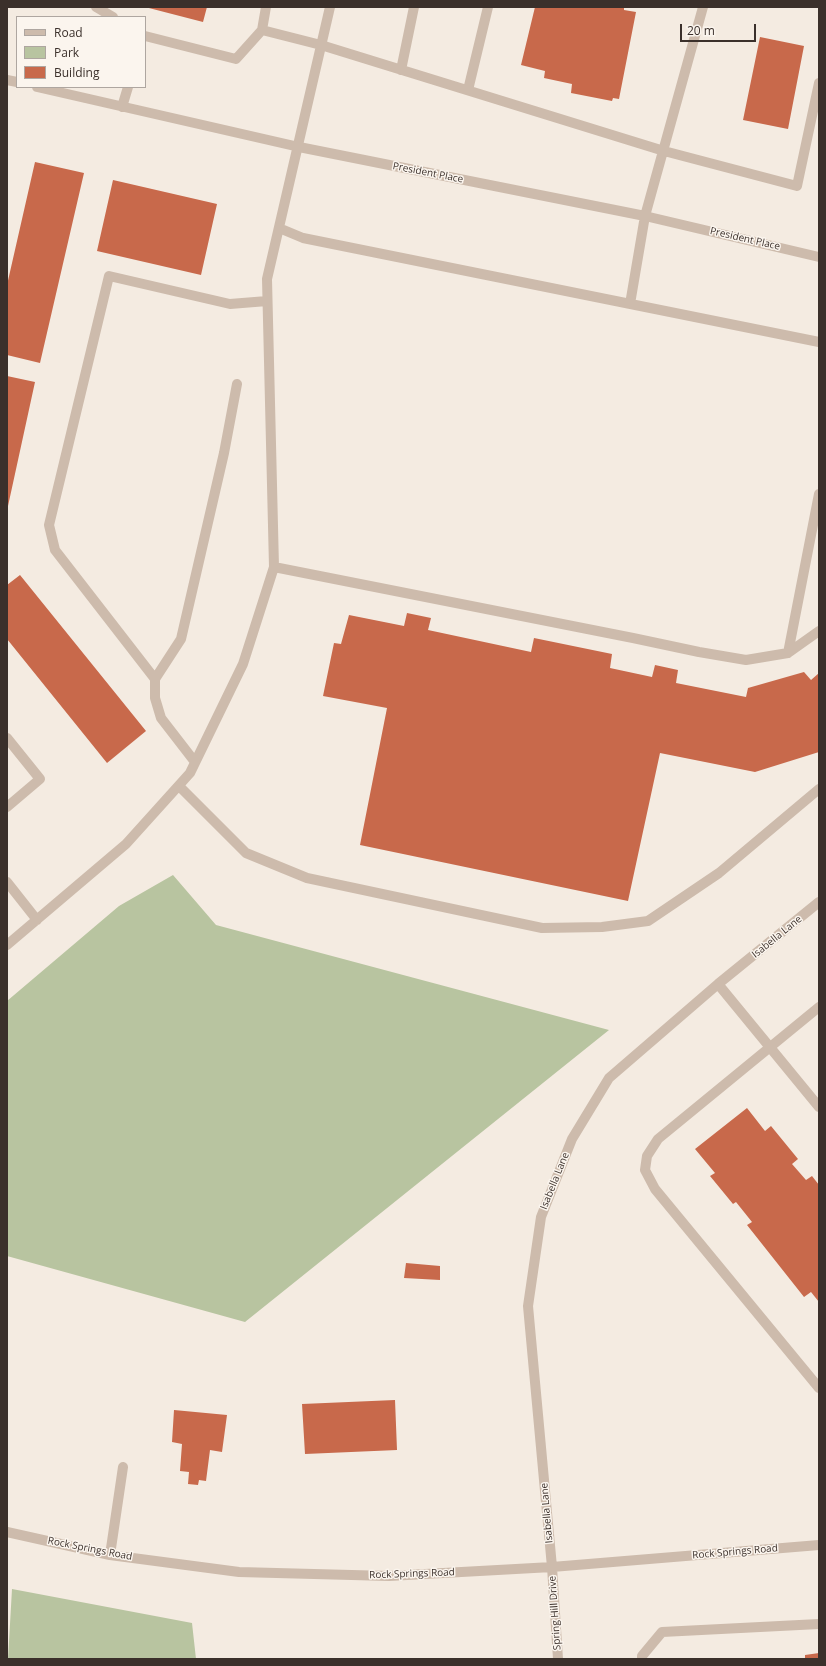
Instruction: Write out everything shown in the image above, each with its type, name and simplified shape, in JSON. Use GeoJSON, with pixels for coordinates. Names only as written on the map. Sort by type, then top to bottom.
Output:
{"type":"FeatureCollection","features":[{"type":"Feature","properties":{"kind":"street"},"geometry":{"type":"LineString","coordinates":[[96,7],[111,16]]}},
{"type":"Feature","properties":{"kind":"street"},"geometry":{"type":"LineString","coordinates":[[146,36],[236,59],[262,30],[266,7]]}},
{"type":"Feature","properties":{"kind":"street"},"geometry":{"type":"LineString","coordinates":[[7,945],[126,844],[190,773],[243,664],[274,567],[267,279],[299,147],[330,7]]}},
{"type":"Feature","properties":{"kind":"street"},"geometry":{"type":"LineString","coordinates":[[401,70],[414,7]]}},
{"type":"Feature","properties":{"kind":"street"},"geometry":{"type":"LineString","coordinates":[[468,90],[488,7]]}},
{"type":"Feature","properties":{"kind":"street"},"geometry":{"type":"LineString","coordinates":[[630,304],[645,216],[703,7]]}},
{"type":"Feature","properties":{"kind":"street"},"geometry":{"type":"LineString","coordinates":[[262,30],[321,45],[664,151],[797,186],[819,83]]}},
{"type":"Feature","properties":{"kind":"street","name":"President Place"},"geometry":{"type":"LineString","coordinates":[[41,88],[299,147],[645,216],[819,257]]}},
{"type":"Feature","properties":{"kind":"street"},"geometry":{"type":"LineString","coordinates":[[122,107],[128,88]]}},
{"type":"Feature","properties":{"kind":"street"},"geometry":{"type":"LineString","coordinates":[[279,228],[303,238],[819,342]]}},
{"type":"Feature","properties":{"kind":"street"},"geometry":{"type":"LineString","coordinates":[[155,679],[56,550],[49,525],[109,276],[230,304],[267,301]]}},
{"type":"Feature","properties":{"kind":"street"},"geometry":{"type":"LineString","coordinates":[[195,762],[161,718],[155,698],[155,679],[181,639],[224,453],[237,384]]}},
{"type":"Feature","properties":{"kind":"street"},"geometry":{"type":"LineString","coordinates":[[788,653],[819,494]]}},
{"type":"Feature","properties":{"kind":"street"},"geometry":{"type":"LineString","coordinates":[[274,567],[699,652],[746,660],[788,653],[819,631]]}},
{"type":"Feature","properties":{"kind":"street"},"geometry":{"type":"LineString","coordinates":[[7,738],[40,779],[7,807]]}},
{"type":"Feature","properties":{"kind":"street"},"geometry":{"type":"LineString","coordinates":[[179,786],[246,853],[307,878],[542,928],[602,927],[648,922],[719,873],[819,789]]}},
{"type":"Feature","properties":{"kind":"street"},"geometry":{"type":"LineString","coordinates":[[7,882],[37,920]]}},
{"type":"Feature","properties":{"kind":"street","name":"Isabella Lane"},"geometry":{"type":"LineString","coordinates":[[552,1567],[528,1306],[541,1217],[572,1139],[609,1078],[718,984],[819,902]]}},
{"type":"Feature","properties":{"kind":"street"},"geometry":{"type":"LineString","coordinates":[[718,984],[819,1107]]}},
{"type":"Feature","properties":{"kind":"street"},"geometry":{"type":"LineString","coordinates":[[819,1008],[658,1139],[647,1156],[644,1170],[655,1189],[819,1388]]}},
{"type":"Feature","properties":{"kind":"street"},"geometry":{"type":"LineString","coordinates":[[110,1555],[123,1467]]}},
{"type":"Feature","properties":{"kind":"street","name":"Rock Springs Road"},"geometry":{"type":"LineString","coordinates":[[7,1532],[110,1555],[239,1572],[389,1576],[552,1567],[819,1545]]}},
{"type":"Feature","properties":{"kind":"street","name":"Spring Hill Drive"},"geometry":{"type":"LineString","coordinates":[[552,1567],[558,1659]]}},
{"type":"Feature","properties":{"kind":"street"},"geometry":{"type":"LineString","coordinates":[[642,1659],[642,1656],[662,1632],[819,1624]]}},
{"type":"Feature","properties":{"kind":"green space"},"geometry":{"type":"Polygon","coordinates":[[[173,875],[216,925],[609,1030],[245,1322],[7,1256],[7,1001],[119,906],[173,875]]]}},
{"type":"Feature","properties":{"kind":"green space"},"geometry":{"type":"Polygon","coordinates":[[[12,1589],[192,1623],[196,1659],[8,1659],[12,1589]]]}},
{"type":"Feature","properties":{"kind":"building"},"geometry":{"type":"Polygon","coordinates":[[[145,7],[207,7],[203,22],[145,7]]]}},
{"type":"Feature","properties":{"kind":"building"},"geometry":{"type":"Polygon","coordinates":[[[535,7],[624,7],[624,10],[636,12],[619,99],[613,98],[612,101],[571,93],[572,84],[544,78],[545,71],[521,65],[535,7]]]}},
{"type":"Feature","properties":{"kind":"building"},"geometry":{"type":"Polygon","coordinates":[[[760,37],[804,46],[788,129],[743,120],[760,37]]]}},
{"type":"Feature","properties":{"kind":"building"},"geometry":{"type":"Polygon","coordinates":[[[35,162],[84,173],[40,363],[7,355],[7,285],[35,162]]]}},
{"type":"Feature","properties":{"kind":"building"},"geometry":{"type":"Polygon","coordinates":[[[113,180],[217,204],[201,275],[97,251],[113,180]]]}},
{"type":"Feature","properties":{"kind":"building"},"geometry":{"type":"Polygon","coordinates":[[[7,376],[35,382],[8,506],[7,505],[7,376]]]}},
{"type":"Feature","properties":{"kind":"building"},"geometry":{"type":"Polygon","coordinates":[[[20,575],[146,731],[107,763],[7,639],[7,585],[20,575]]]}},
{"type":"Feature","properties":{"kind":"building"},"geometry":{"type":"Polygon","coordinates":[[[407,613],[431,618],[428,630],[531,652],[534,638],[612,654],[610,668],[652,677],[655,665],[678,670],[676,683],[746,697],[748,688],[804,672],[811,680],[819,673],[819,752],[755,772],[660,753],[628,901],[360,845],[387,708],[323,696],[334,643],[341,644],[349,615],[404,626],[407,613]]]}},
{"type":"Feature","properties":{"kind":"building"},"geometry":{"type":"Polygon","coordinates":[[[747,1108],[765,1131],[771,1126],[798,1159],[792,1164],[806,1180],[812,1176],[819,1185],[819,1302],[811,1292],[804,1297],[747,1225],[752,1222],[736,1202],[733,1204],[710,1176],[715,1173],[695,1149],[747,1108]]]}},
{"type":"Feature","properties":{"kind":"building"},"geometry":{"type":"Polygon","coordinates":[[[406,1263],[440,1266],[440,1280],[404,1278],[406,1263]]]}},
{"type":"Feature","properties":{"kind":"building"},"geometry":{"type":"Polygon","coordinates":[[[395,1400],[397,1450],[305,1454],[302,1404],[395,1400]]]}},
{"type":"Feature","properties":{"kind":"building"},"geometry":{"type":"Polygon","coordinates":[[[174,1410],[227,1415],[222,1452],[210,1450],[206,1481],[199,1480],[198,1485],[188,1484],[189,1472],[180,1471],[182,1444],[172,1442],[174,1410]]]}},
{"type":"Feature","properties":{"kind":"building"},"geometry":{"type":"Polygon","coordinates":[[[819,1653],[819,1659],[805,1659],[805,1655],[819,1653]]]}}]}
